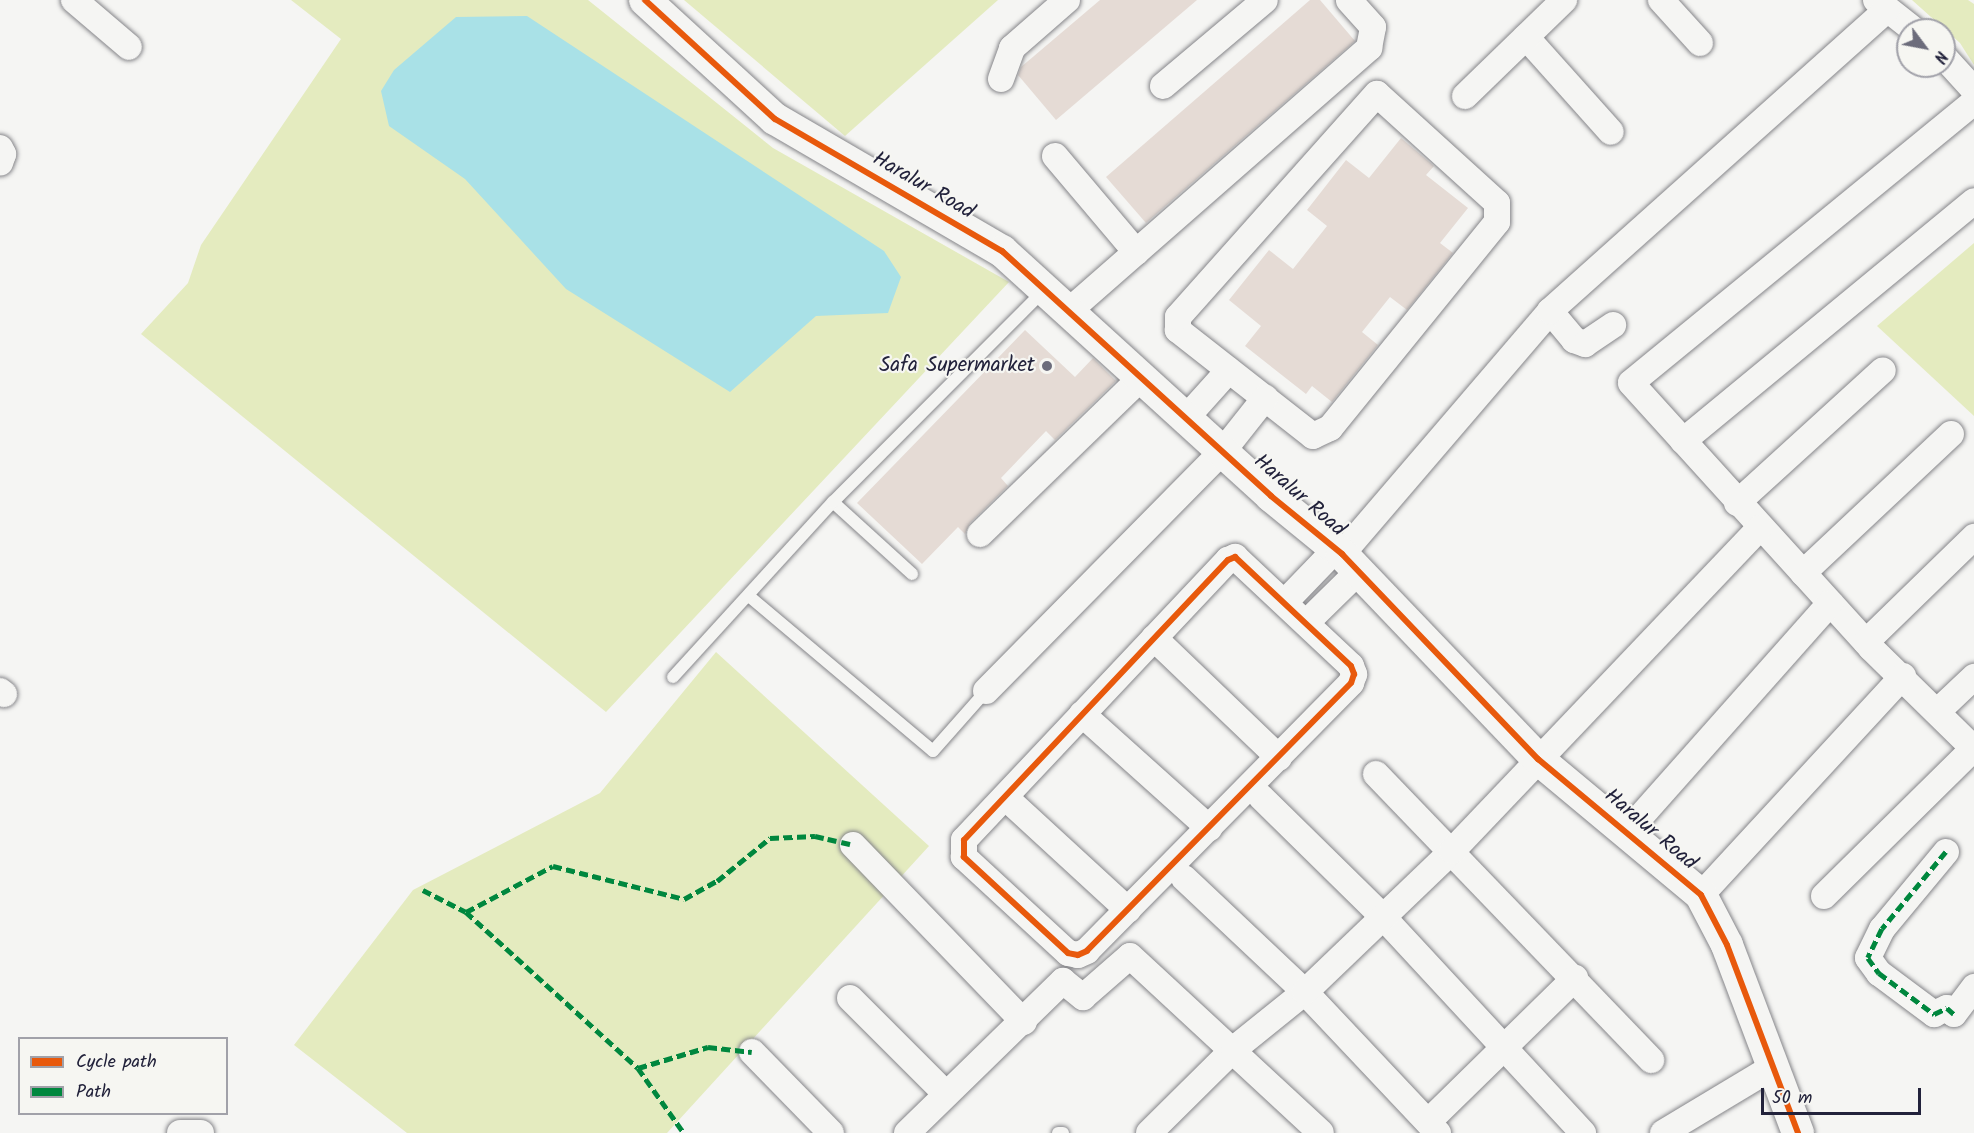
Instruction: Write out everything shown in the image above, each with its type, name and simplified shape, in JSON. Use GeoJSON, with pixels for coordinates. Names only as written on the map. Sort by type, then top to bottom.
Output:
{"type":"FeatureCollection","features":[{"type":"Feature","properties":{"kind":"street"},"geometry":{"type":"LineString","coordinates":[[74,0],[129,47]]}},
{"type":"Feature","properties":{"kind":"street","name":"Haralur Road"},"geometry":{"type":"LineString","coordinates":[[645,0],[775,119],[1002,251],[1070,310],[1186,418],[1346,558],[1538,759],[1701,895],[1727,945],[1798,1133]]}},
{"type":"Feature","properties":{"kind":"street"},"geometry":{"type":"LineString","coordinates":[[1001,79],[1012,48],[1067,0]]}},
{"type":"Feature","properties":{"kind":"street"},"geometry":{"type":"LineString","coordinates":[[1163,86],[1265,0]]}},
{"type":"Feature","properties":{"kind":"street"},"geometry":{"type":"LineString","coordinates":[[1070,310],[1369,48],[1373,27],[1349,0]]}},
{"type":"Feature","properties":{"kind":"street"},"geometry":{"type":"LineString","coordinates":[[1465,96],[1564,0]]}},
{"type":"Feature","properties":{"kind":"street"},"geometry":{"type":"LineString","coordinates":[[1661,0],[1700,43]]}},
{"type":"Feature","properties":{"kind":"street"},"geometry":{"type":"LineString","coordinates":[[1306,622],[1346,558],[1550,311],[1882,5],[1899,18]]}},
{"type":"Feature","properties":{"kind":"street"},"geometry":{"type":"LineString","coordinates":[[1526,37],[1611,132]]}},
{"type":"Feature","properties":{"kind":"street"},"geometry":{"type":"LineString","coordinates":[[1956,70],[1974,90]]}},
{"type":"Feature","properties":{"kind":"street"},"geometry":{"type":"LineString","coordinates":[[1377,94],[1497,203],[1497,222],[1330,428],[1313,436],[1229,370],[1178,330],[1178,317],[1377,94]]}},
{"type":"Feature","properties":{"kind":"street"},"geometry":{"type":"LineString","coordinates":[[1824,896],[1974,749],[1903,676],[1866,642],[1737,503],[1631,383],[1974,102]]}},
{"type":"Feature","properties":{"kind":"street"},"geometry":{"type":"LineString","coordinates":[[0,148],[3,154],[0,163]]}},
{"type":"Feature","properties":{"kind":"street"},"geometry":{"type":"LineString","coordinates":[[1055,156],[1136,252]]}},
{"type":"Feature","properties":{"kind":"street"},"geometry":{"type":"LineString","coordinates":[[1683,441],[1974,201]]}},
{"type":"Feature","properties":{"kind":"street"},"geometry":{"type":"LineString","coordinates":[[1550,311],[1574,340],[1585,344],[1613,325]]}},
{"type":"Feature","properties":{"kind":"street"},"geometry":{"type":"LineString","coordinates":[[1186,418],[1229,370]]}},
{"type":"Feature","properties":{"kind":"street"},"geometry":{"type":"LineString","coordinates":[[1737,503],[1883,370]]}},
{"type":"Feature","properties":{"kind":"street"},"geometry":{"type":"LineString","coordinates":[[980,534],[1142,377]]}},
{"type":"Feature","properties":{"kind":"street"},"geometry":{"type":"LineString","coordinates":[[986,691],[1223,451],[1265,398]]}},
{"type":"Feature","properties":{"kind":"street"},"geometry":{"type":"LineString","coordinates":[[1803,573],[1951,434]]}},
{"type":"Feature","properties":{"kind":"street"},"geometry":{"type":"LineString","coordinates":[[1149,1133],[1234,1049],[1305,992],[1452,851],[1760,528]]}},
{"type":"Feature","properties":{"kind":"street"},"geometry":{"type":"LineString","coordinates":[[1866,642],[1974,537]]}},
{"type":"Feature","properties":{"kind":"street"},"geometry":{"type":"LineString","coordinates":[[1235,557],[1285,602],[1354,674],[1351,683],[1087,951],[1078,955],[1068,953],[964,857],[964,840],[1228,560],[1235,557]]}},
{"type":"Feature","properties":{"kind":"street"},"geometry":{"type":"LineString","coordinates":[[1285,602],[1346,558]]}},
{"type":"Feature","properties":{"kind":"street"},"geometry":{"type":"LineString","coordinates":[[1627,832],[1830,603]]}},
{"type":"Feature","properties":{"kind":"street"},"geometry":{"type":"LineString","coordinates":[[1154,638],[1279,758]]}},
{"type":"Feature","properties":{"kind":"street"},"geometry":{"type":"LineString","coordinates":[[1701,895],[1903,676]]}},
{"type":"Feature","properties":{"kind":"street"},"geometry":{"type":"LineString","coordinates":[[1938,711],[1974,676]]}},
{"type":"Feature","properties":{"kind":"street"},"geometry":{"type":"LineString","coordinates":[[1082,714],[1209,828]]}},
{"type":"Feature","properties":{"kind":"street"},"geometry":{"type":"LineString","coordinates":[[1376,774],[1575,978],[1651,1060]]}},
{"type":"Feature","properties":{"kind":"street"},"geometry":{"type":"LineString","coordinates":[[1005,797],[1128,910]]}},
{"type":"Feature","properties":{"kind":"street"},"geometry":{"type":"LineString","coordinates":[[1261,797],[1383,918],[1583,1133]]}},
{"type":"Feature","properties":{"kind":"street"},"geometry":{"type":"LineString","coordinates":[[852,845],[1024,1022]]}},
{"type":"Feature","properties":{"kind":"street"},"geometry":{"type":"LineString","coordinates":[[1946,852],[1882,928],[1868,958],[1879,972],[1934,1014],[1947,1008],[1954,1014],[1973,990]]}},
{"type":"Feature","properties":{"kind":"street"},"geometry":{"type":"LineString","coordinates":[[1184,878],[1305,992],[1433,1127],[1503,1047],[1575,978]]}},
{"type":"Feature","properties":{"kind":"street"},"geometry":{"type":"LineString","coordinates":[[907,1133],[1024,1022],[1063,981],[1083,997],[1130,956],[1234,1049],[1321,1133]]}},
{"type":"Feature","properties":{"kind":"street"},"geometry":{"type":"LineString","coordinates":[[850,998],[946,1094]]}},
{"type":"Feature","properties":{"kind":"street"},"geometry":{"type":"LineString","coordinates":[[752,1052],[831,1133]]}},
{"type":"Feature","properties":{"kind":"street"},"geometry":{"type":"LineString","coordinates":[[1663,1133],[1773,1067]]}},
{"type":"Feature","properties":{"kind":"street"},"geometry":{"type":"LineString","coordinates":[[180,1133],[201,1133]]}},
{"type":"Feature","properties":{"kind":"lane"},"geometry":{"type":"LineString","coordinates":[[673,677],[750,597],[833,502],[1046,289]]}},
{"type":"Feature","properties":{"kind":"lane"},"geometry":{"type":"LineString","coordinates":[[833,502],[912,574]]}},
{"type":"Feature","properties":{"kind":"lane"},"geometry":{"type":"LineString","coordinates":[[750,597],[933,751],[986,691]]}},
{"type":"Feature","properties":{"kind":"green space"},"geometry":{"type":"Polygon","coordinates":[[[291,0],[588,0],[773,148],[1009,282],[606,712],[141,334],[188,283],[201,245],[341,39],[291,0]]]}},
{"type":"Feature","properties":{"kind":"green space"},"geometry":{"type":"Polygon","coordinates":[[[684,0],[998,0],[845,136],[684,0]]]}},
{"type":"Feature","properties":{"kind":"green space"},"geometry":{"type":"Polygon","coordinates":[[[1912,0],[1968,0],[1974,4],[1974,65],[1956,39],[1956,18],[1932,18],[1912,0]]]}},
{"type":"Feature","properties":{"kind":"green space"},"geometry":{"type":"Polygon","coordinates":[[[1974,243],[1974,416],[1877,326],[1974,243]]]}},
{"type":"Feature","properties":{"kind":"green space"},"geometry":{"type":"Polygon","coordinates":[[[716,652],[929,846],[667,1133],[407,1133],[294,1045],[413,890],[600,793],[716,652]]]}},
{"type":"Feature","properties":{"kind":"water"},"geometry":{"type":"Polygon","coordinates":[[[527,16],[884,251],[901,277],[888,313],[816,316],[730,392],[566,289],[465,179],[389,126],[381,91],[394,70],[456,17],[527,16]]]}},
{"type":"Feature","properties":{"kind":"building"},"geometry":{"type":"Polygon","coordinates":[[[1100,0],[1197,0],[1056,120],[1018,75],[1021,67],[1100,0]]]}},
{"type":"Feature","properties":{"kind":"building"},"geometry":{"type":"Polygon","coordinates":[[[1310,0],[1320,0],[1355,41],[1146,223],[1106,177],[1310,0]]]}},
{"type":"Feature","properties":{"kind":"building"},"geometry":{"type":"Polygon","coordinates":[[[1401,138],[1434,166],[1426,175],[1468,208],[1440,243],[1453,253],[1407,310],[1390,297],[1362,332],[1378,345],[1332,402],[1312,386],[1306,394],[1245,346],[1261,326],[1229,300],[1269,250],[1293,269],[1327,226],[1307,210],[1346,160],[1369,178],[1401,138]]]}},
{"type":"Feature","properties":{"kind":"building"},"geometry":{"type":"Polygon","coordinates":[[[1025,330],[1075,377],[1093,358],[1116,381],[1055,440],[1046,431],[1001,478],[1008,486],[970,523],[965,534],[958,527],[922,564],[857,503],[1025,330]]]}},
{"type":"Feature","properties":{"kind":"marked path"},"geometry":{"type":"LineString","coordinates":[[423,890],[466,912],[553,866],[684,899],[717,881],[770,838],[815,836],[853,845]]}},
{"type":"Feature","properties":{"kind":"marked path"},"geometry":{"type":"LineString","coordinates":[[1946,852],[1882,929],[1868,958],[1879,973],[1934,1014],[1947,1008],[1954,1014]]}},
{"type":"Feature","properties":{"kind":"marked path"},"geometry":{"type":"LineString","coordinates":[[466,912],[638,1068],[708,1047],[752,1052]]}},
{"type":"Feature","properties":{"kind":"marked path"},"geometry":{"type":"LineString","coordinates":[[638,1068],[684,1133]]}},
{"type":"Feature","properties":{"kind":"cycle path"},"geometry":{"type":"LineString","coordinates":[[645,0],[775,119],[1002,251],[1271,496],[1342,554],[1538,759],[1701,895],[1727,945],[1798,1133]]}},
{"type":"Feature","properties":{"kind":"cycle path"},"geometry":{"type":"LineString","coordinates":[[1235,557],[1351,666],[1354,674],[1351,683],[1087,951],[1078,955],[1068,953],[964,857],[964,840],[1228,560],[1235,557]]}},
{"type":"Feature","properties":{"kind":"place","name":"Safa Supermarket"},"geometry":{"type":"Point","coordinates":[1047,366]}}]}
